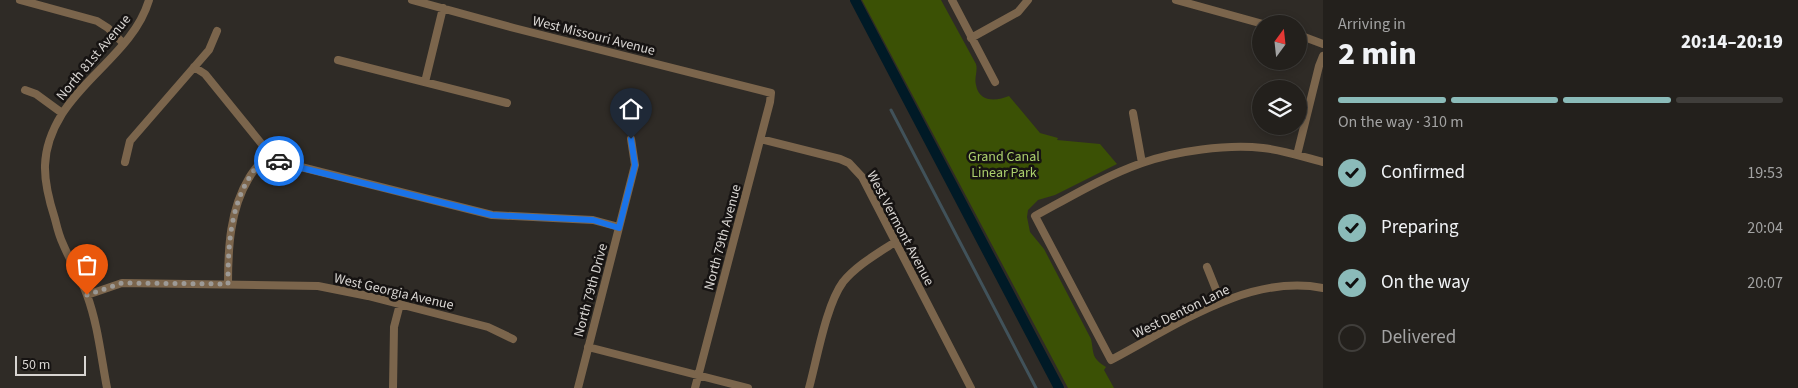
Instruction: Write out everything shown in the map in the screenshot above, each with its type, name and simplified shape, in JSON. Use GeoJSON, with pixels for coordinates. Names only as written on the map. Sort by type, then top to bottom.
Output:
{"type":"FeatureCollection","features":[{"type":"Feature","properties":{"kind":"street"},"geometry":{"type":"LineString","coordinates":[[20,0],[97,20],[124,43]]}},
{"type":"Feature","properties":{"kind":"street","name":"North 81st Avenue"},"geometry":{"type":"LineString","coordinates":[[107,388],[96,328],[87,295],[62,242],[45,187],[46,153],[52,132],[62,114],[73,99],[124,43],[144,14],[149,0]]}},
{"type":"Feature","properties":{"kind":"street","name":"West Missouri Avenue"},"geometry":{"type":"LineString","coordinates":[[412,0],[514,28],[771,93]]}},
{"type":"Feature","properties":{"kind":"street"},"geometry":{"type":"LineString","coordinates":[[952,0],[996,82]]}},
{"type":"Feature","properties":{"kind":"street"},"geometry":{"type":"LineString","coordinates":[[971,38],[1018,12],[1028,0]]}},
{"type":"Feature","properties":{"kind":"street"},"geometry":{"type":"LineString","coordinates":[[1176,0],[1252,21]]}},
{"type":"Feature","properties":{"kind":"street"},"geometry":{"type":"LineString","coordinates":[[425,82],[443,8]]}},
{"type":"Feature","properties":{"kind":"street"},"geometry":{"type":"LineString","coordinates":[[125,162],[130,141],[209,50],[217,31]]}},
{"type":"Feature","properties":{"kind":"street"},"geometry":{"type":"LineString","coordinates":[[1308,38],[1323,44]]}},
{"type":"Feature","properties":{"kind":"street"},"geometry":{"type":"LineString","coordinates":[[1296,155],[1323,56]]}},
{"type":"Feature","properties":{"kind":"street"},"geometry":{"type":"LineString","coordinates":[[338,60],[507,103]]}},
{"type":"Feature","properties":{"kind":"street"},"geometry":{"type":"LineString","coordinates":[[194,67],[205,74],[219,90],[269,154],[281,162],[492,215],[593,220],[619,228]]}},
{"type":"Feature","properties":{"kind":"street"},"geometry":{"type":"LineString","coordinates":[[25,90],[36,94],[62,114]]}},
{"type":"Feature","properties":{"kind":"street","name":"North 79th Avenue"},"geometry":{"type":"LineString","coordinates":[[696,388],[761,140],[771,93]]}},
{"type":"Feature","properties":{"kind":"street"},"geometry":{"type":"LineString","coordinates":[[1133,113],[1142,162],[1184,153],[1240,147],[1263,148],[1323,162]]}},
{"type":"Feature","properties":{"kind":"street","name":"North 79th Drive"},"geometry":{"type":"LineString","coordinates":[[578,388],[635,165],[631,139]]}},
{"type":"Feature","properties":{"kind":"street","name":"West Vermont Avenue"},"geometry":{"type":"LineString","coordinates":[[761,140],[832,156],[849,163],[862,177],[971,388]]}},
{"type":"Feature","properties":{"kind":"street"},"geometry":{"type":"LineString","coordinates":[[228,284],[231,230],[239,200],[249,178],[269,154]]}},
{"type":"Feature","properties":{"kind":"street","name":"West Denton Lane"},"geometry":{"type":"LineString","coordinates":[[1142,162],[1102,180],[1035,216],[1110,360],[1221,302],[1250,292],[1297,284],[1323,288]]}},
{"type":"Feature","properties":{"kind":"street"},"geometry":{"type":"LineString","coordinates":[[810,388],[830,308],[842,283],[864,262],[895,242]]}},
{"type":"Feature","properties":{"kind":"street"},"geometry":{"type":"LineString","coordinates":[[1207,267],[1221,302]]}},
{"type":"Feature","properties":{"kind":"street","name":"West Georgia Avenue"},"geometry":{"type":"LineString","coordinates":[[87,295],[122,283],[318,286],[336,288],[488,327],[513,339]]}},
{"type":"Feature","properties":{"kind":"street"},"geometry":{"type":"LineString","coordinates":[[394,388],[394,328],[400,304]]}},
{"type":"Feature","properties":{"kind":"street"},"geometry":{"type":"LineString","coordinates":[[588,347],[748,388]]}},
{"type":"Feature","properties":{"kind":"green space","name":"Grand Canal Linear Park"},"geometry":{"type":"Polygon","coordinates":[[[862,0],[941,0],[976,64],[976,82],[981,95],[989,99],[1009,96],[1040,133],[1058,138],[1057,140],[1100,144],[1117,164],[1055,195],[1038,200],[1028,210],[1027,217],[1030,232],[1044,249],[1091,339],[1095,358],[1106,367],[1104,370],[1114,388],[1068,388],[862,0]]]}},
{"type":"Feature","properties":{"kind":"waterway"},"geometry":{"type":"LineString","coordinates":[[855,0],[1059,388]]}},
{"type":"Feature","properties":{"kind":"waterway"},"geometry":{"type":"LineString","coordinates":[[891,110],[1036,388]]}},
{"type":"Feature","properties":{"kind":"way so far"},"geometry":{"type":"LineString","coordinates":[[87,295],[122,283],[228,284],[231,230],[239,200],[249,178],[269,154],[279,161]]}},
{"type":"Feature","properties":{"kind":"route"},"geometry":{"type":"LineString","coordinates":[[279,161],[492,215],[593,220],[619,228],[635,165],[631,139]]}}]}
